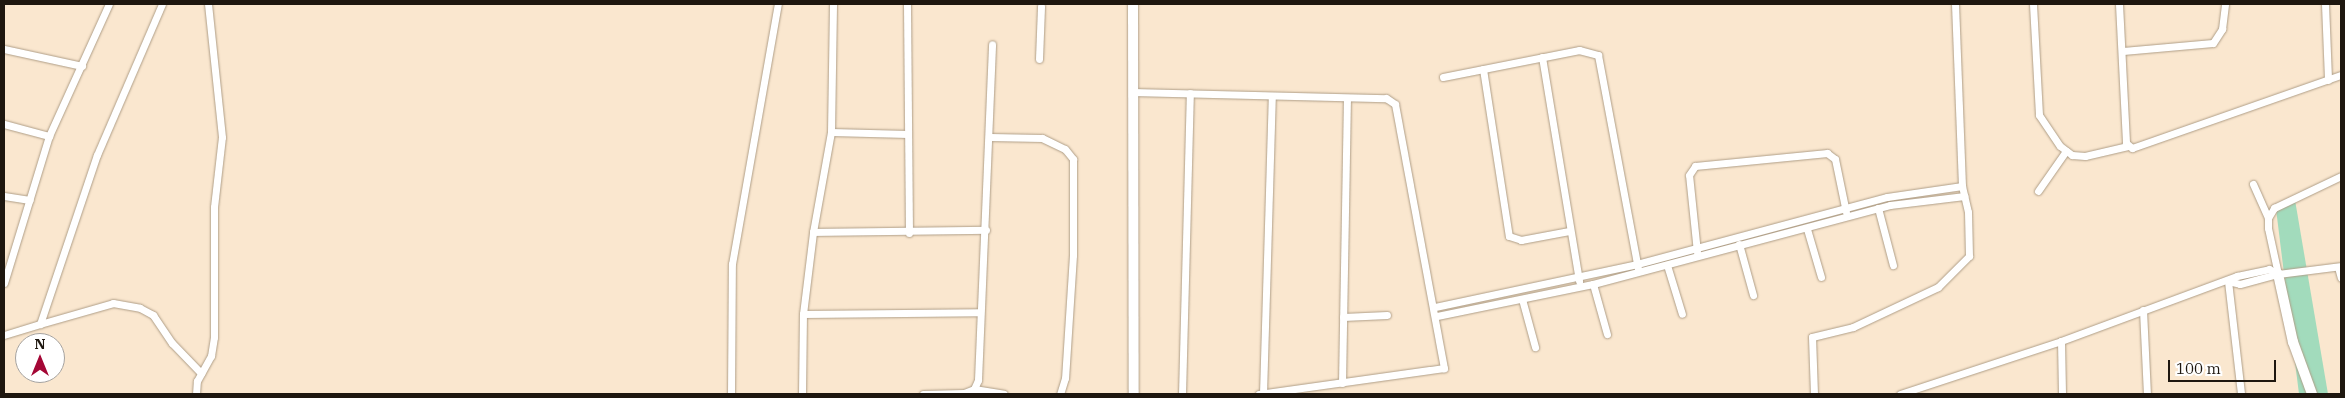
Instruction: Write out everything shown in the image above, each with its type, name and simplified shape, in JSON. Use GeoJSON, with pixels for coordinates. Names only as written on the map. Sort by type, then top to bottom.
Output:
{"type":"FeatureCollection","features":[{"type":"Feature","properties":{"kind":"street"},"geometry":{"type":"LineString","coordinates":[[4,283],[6,267],[30,200],[49,136],[109,4]]}},
{"type":"Feature","properties":{"kind":"street"},"geometry":{"type":"LineString","coordinates":[[40,324],[97,155],[162,4]]}},
{"type":"Feature","properties":{"kind":"street"},"geometry":{"type":"LineString","coordinates":[[196,394],[201,372],[211,356],[214,337],[214,206],[222,137],[208,4]]}},
{"type":"Feature","properties":{"kind":"street"},"geometry":{"type":"LineString","coordinates":[[731,394],[732,264],[778,4]]}},
{"type":"Feature","properties":{"kind":"street"},"geometry":{"type":"LineString","coordinates":[[802,394],[803,314],[813,232],[831,132],[832,4]]}},
{"type":"Feature","properties":{"kind":"street"},"geometry":{"type":"LineString","coordinates":[[907,4],[909,233]]}},
{"type":"Feature","properties":{"kind":"street"},"geometry":{"type":"LineString","coordinates":[[1039,59],[1041,4]]}},
{"type":"Feature","properties":{"kind":"street"},"geometry":{"type":"LineString","coordinates":[[1134,4],[1132,92],[1134,394]]}},
{"type":"Feature","properties":{"kind":"street"},"geometry":{"type":"LineString","coordinates":[[1814,394],[1812,338],[1853,326],[1932,290],[1966,261],[1968,212],[1962,186],[1955,4]]}},
{"type":"Feature","properties":{"kind":"street"},"geometry":{"type":"LineString","coordinates":[[2032,4],[2039,116],[2066,151],[2085,156],[2128,146],[2137,148],[2341,75]]}},
{"type":"Feature","properties":{"kind":"street"},"geometry":{"type":"LineString","coordinates":[[2119,4],[2128,146]]}},
{"type":"Feature","properties":{"kind":"street"},"geometry":{"type":"LineString","coordinates":[[2123,51],[2213,43],[2222,29],[2224,4]]}},
{"type":"Feature","properties":{"kind":"street"},"geometry":{"type":"LineString","coordinates":[[2325,4],[2328,80]]}},
{"type":"Feature","properties":{"kind":"street"},"geometry":{"type":"LineString","coordinates":[[974,390],[978,380],[980,312],[986,230],[992,44]]}},
{"type":"Feature","properties":{"kind":"street"},"geometry":{"type":"LineString","coordinates":[[4,49],[82,66]]}},
{"type":"Feature","properties":{"kind":"street"},"geometry":{"type":"LineString","coordinates":[[1443,77],[1579,50],[1598,55],[1638,268]]}},
{"type":"Feature","properties":{"kind":"street"},"geometry":{"type":"LineString","coordinates":[[1542,57],[1569,230],[1580,286]]}},
{"type":"Feature","properties":{"kind":"street"},"geometry":{"type":"LineString","coordinates":[[1483,69],[1509,236],[1521,240],[1569,230]]}},
{"type":"Feature","properties":{"kind":"street"},"geometry":{"type":"LineString","coordinates":[[1132,92],[1272,97],[1386,98],[1395,104],[1437,316],[1445,362],[1442,370],[1259,394]]}},
{"type":"Feature","properties":{"kind":"street"},"geometry":{"type":"LineString","coordinates":[[1182,394],[1190,93]]}},
{"type":"Feature","properties":{"kind":"street"},"geometry":{"type":"LineString","coordinates":[[1263,394],[1272,97]]}},
{"type":"Feature","properties":{"kind":"street"},"geometry":{"type":"LineString","coordinates":[[1342,383],[1347,98]]}},
{"type":"Feature","properties":{"kind":"street"},"geometry":{"type":"LineString","coordinates":[[4,124],[49,136]]}},
{"type":"Feature","properties":{"kind":"street"},"geometry":{"type":"LineString","coordinates":[[831,132],[908,134]]}},
{"type":"Feature","properties":{"kind":"street"},"geometry":{"type":"LineString","coordinates":[[990,137],[1042,138],[1065,149],[1073,159],[1073,255],[1065,378],[1060,394]]}},
{"type":"Feature","properties":{"kind":"street"},"geometry":{"type":"LineString","coordinates":[[2038,191],[2066,151]]}},
{"type":"Feature","properties":{"kind":"street"},"geometry":{"type":"LineString","coordinates":[[1698,258],[1689,175],[1695,166],[1827,153],[1835,159],[1847,217]]}},
{"type":"Feature","properties":{"kind":"street"},"geometry":{"type":"LineString","coordinates":[[2268,218],[2274,208],[2341,176]]}},
{"type":"Feature","properties":{"kind":"street"},"geometry":{"type":"LineString","coordinates":[[2253,184],[2268,218],[2278,274],[2294,342],[2312,394]]}},
{"type":"Feature","properties":{"kind":"street"},"geometry":{"type":"LineString","coordinates":[[1437,316],[1593,284],[1697,249],[1887,197],[1962,186]]}},
{"type":"Feature","properties":{"kind":"street"},"geometry":{"type":"LineString","coordinates":[[4,196],[30,200]]}},
{"type":"Feature","properties":{"kind":"street"},"geometry":{"type":"LineString","coordinates":[[1435,308],[1579,278],[1667,265],[1807,229],[1878,208],[1964,196]]}},
{"type":"Feature","properties":{"kind":"street"},"geometry":{"type":"LineString","coordinates":[[1878,208],[1893,265]]}},
{"type":"Feature","properties":{"kind":"street"},"geometry":{"type":"LineString","coordinates":[[1807,229],[1821,277]]}},
{"type":"Feature","properties":{"kind":"street"},"geometry":{"type":"LineString","coordinates":[[813,232],[909,233],[986,230]]}},
{"type":"Feature","properties":{"kind":"street"},"geometry":{"type":"LineString","coordinates":[[1738,239],[1753,295]]}},
{"type":"Feature","properties":{"kind":"street"},"geometry":{"type":"LineString","coordinates":[[1667,265],[1682,314]]}},
{"type":"Feature","properties":{"kind":"street"},"geometry":{"type":"LineString","coordinates":[[1900,394],[2062,341],[2143,310],[2269,268],[2278,274],[2340,267],[2341,278]]}},
{"type":"Feature","properties":{"kind":"street"},"geometry":{"type":"LineString","coordinates":[[2228,281],[2241,394]]}},
{"type":"Feature","properties":{"kind":"street"},"geometry":{"type":"LineString","coordinates":[[1593,284],[1606,334]]}},
{"type":"Feature","properties":{"kind":"street"},"geometry":{"type":"LineString","coordinates":[[1522,298],[1536,347]]}},
{"type":"Feature","properties":{"kind":"street"},"geometry":{"type":"LineString","coordinates":[[4,335],[113,303],[140,308],[153,315],[172,343],[201,372]]}},
{"type":"Feature","properties":{"kind":"street"},"geometry":{"type":"LineString","coordinates":[[2143,310],[2147,394]]}},
{"type":"Feature","properties":{"kind":"street"},"geometry":{"type":"LineString","coordinates":[[803,314],[980,312]]}},
{"type":"Feature","properties":{"kind":"street"},"geometry":{"type":"LineString","coordinates":[[1343,317],[1387,315]]}},
{"type":"Feature","properties":{"kind":"street"},"geometry":{"type":"LineString","coordinates":[[2062,341],[2062,394]]}},
{"type":"Feature","properties":{"kind":"street"},"geometry":{"type":"LineString","coordinates":[[923,394],[974,390],[1004,394]]}},
{"type":"Feature","properties":{"kind":"green space"},"geometry":{"type":"Polygon","coordinates":[[[2295,200],[2328,394],[2299,394],[2276,209],[2295,200]]]}}]}
